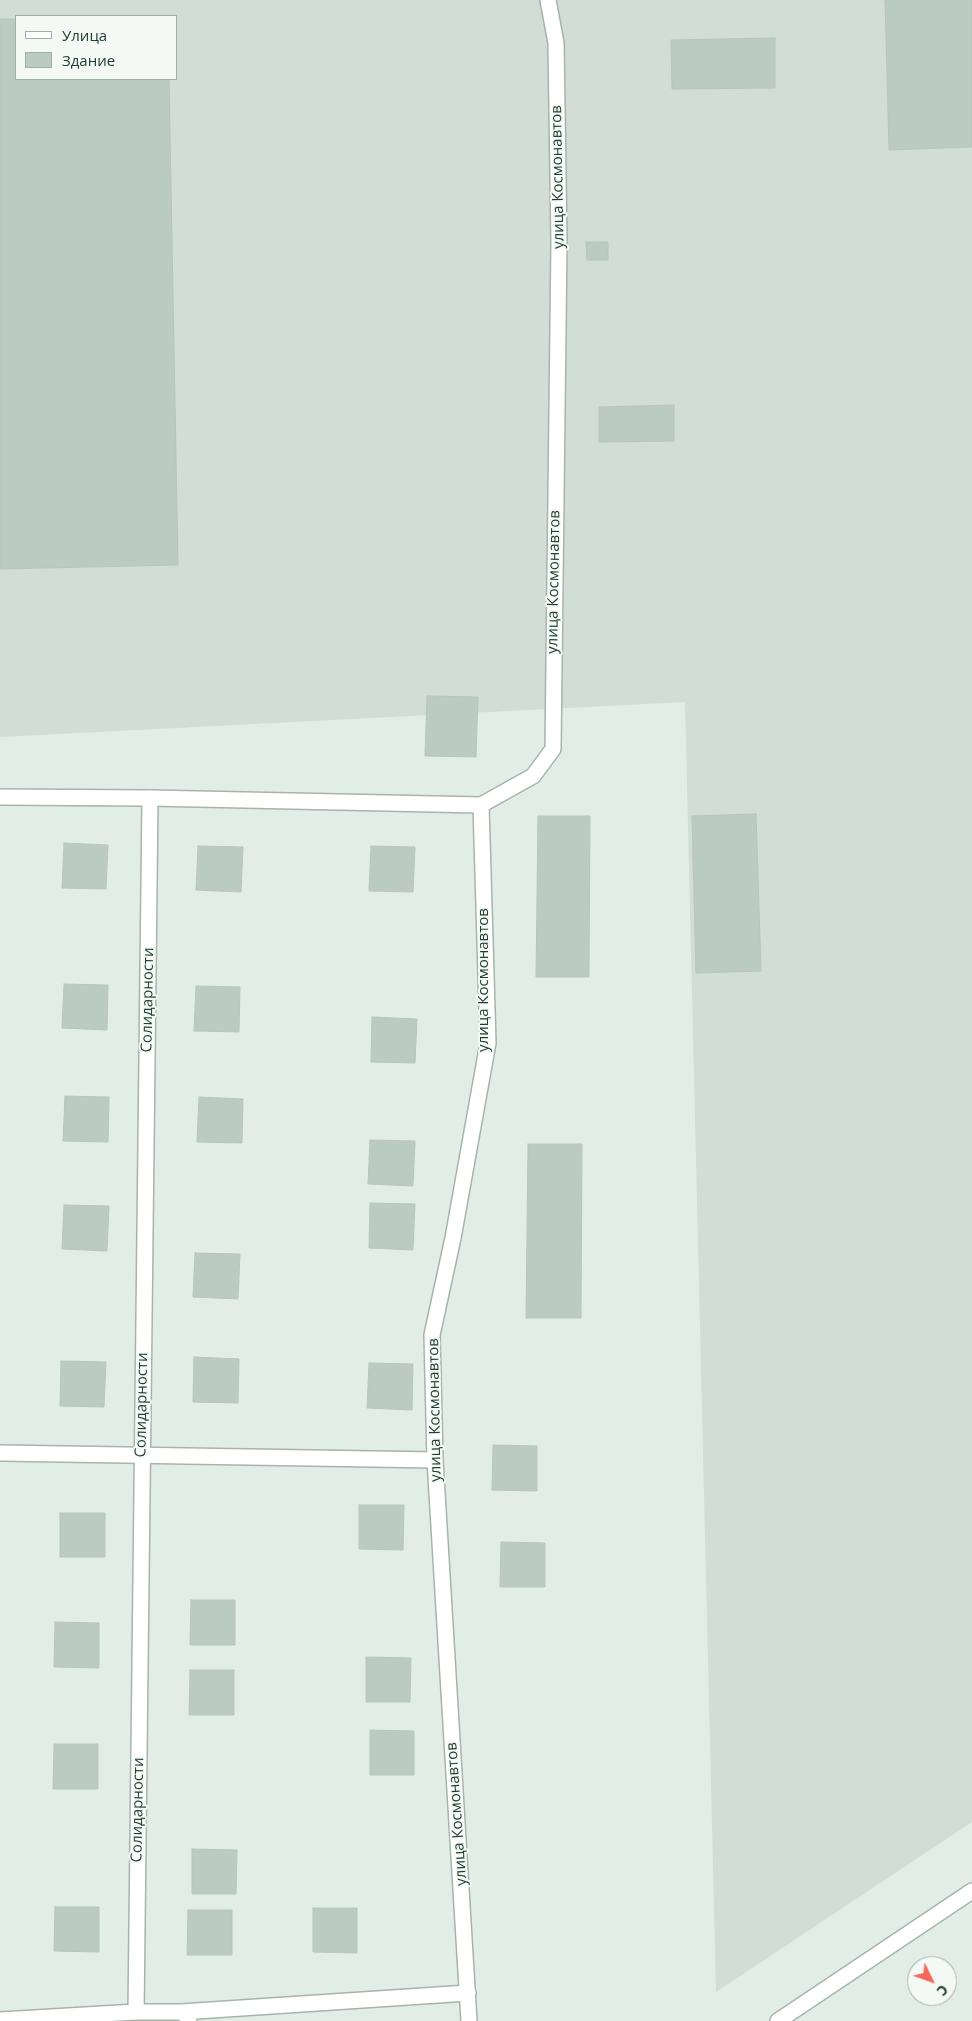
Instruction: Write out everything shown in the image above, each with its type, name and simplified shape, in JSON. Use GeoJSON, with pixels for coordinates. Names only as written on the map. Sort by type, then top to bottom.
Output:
{"type":"FeatureCollection","features":[{"type":"Feature","properties":{"kind":"street","name":"улица Космонавтов"},"geometry":{"type":"LineString","coordinates":[[469,2021],[435,1460],[432,1335],[453,1238],[488,1043],[481,805],[533,776],[552,749],[559,242],[556,44],[548,0]]}},
{"type":"Feature","properties":{"kind":"street"},"geometry":{"type":"LineString","coordinates":[[0,797],[481,805]]}},
{"type":"Feature","properties":{"kind":"street","name":"Солидарности"},"geometry":{"type":"LineString","coordinates":[[136,2012],[150,798]]}},
{"type":"Feature","properties":{"kind":"street"},"geometry":{"type":"LineString","coordinates":[[0,1453],[435,1460]]}},
{"type":"Feature","properties":{"kind":"street"},"geometry":{"type":"LineString","coordinates":[[778,2021],[972,1891]]}},
{"type":"Feature","properties":{"kind":"street"},"geometry":{"type":"LineString","coordinates":[[0,2020],[136,2012],[187,2017],[468,1993]]}},
{"type":"Feature","properties":{"kind":"shaded area"},"geometry":{"type":"Polygon","coordinates":[[[0,0],[972,0],[972,1822],[716,1992],[685,702],[0,737],[0,0]]]}},
{"type":"Feature","properties":{"kind":"building"},"geometry":{"type":"Polygon","coordinates":[[[885,0],[972,0],[972,147],[889,150],[885,0]]]}},
{"type":"Feature","properties":{"kind":"building"},"geometry":{"type":"Polygon","coordinates":[[[0,19],[15,19],[15,80],[169,80],[178,565],[0,569],[0,19]]]}},
{"type":"Feature","properties":{"kind":"building"},"geometry":{"type":"Polygon","coordinates":[[[775,38],[775,88],[672,89],[671,40],[775,38]]]}},
{"type":"Feature","properties":{"kind":"building"},"geometry":{"type":"Polygon","coordinates":[[[586,242],[608,242],[608,260],[587,260],[586,242]]]}},
{"type":"Feature","properties":{"kind":"building"},"geometry":{"type":"Polygon","coordinates":[[[674,405],[674,441],[599,442],[599,407],[674,405]]]}},
{"type":"Feature","properties":{"kind":"building"},"geometry":{"type":"Polygon","coordinates":[[[427,696],[478,697],[476,757],[425,756],[427,696]]]}},
{"type":"Feature","properties":{"kind":"building"},"geometry":{"type":"Polygon","coordinates":[[[756,814],[761,971],[696,973],[692,816],[756,814]]]}},
{"type":"Feature","properties":{"kind":"building"},"geometry":{"type":"Polygon","coordinates":[[[538,816],[590,816],[589,977],[536,977],[538,816]]]}},
{"type":"Feature","properties":{"kind":"building"},"geometry":{"type":"Polygon","coordinates":[[[64,843],[108,845],[106,889],[62,888],[64,843]]]}},
{"type":"Feature","properties":{"kind":"building"},"geometry":{"type":"Polygon","coordinates":[[[198,846],[243,847],[241,892],[196,890],[198,846]]]}},
{"type":"Feature","properties":{"kind":"building"},"geometry":{"type":"Polygon","coordinates":[[[371,846],[415,847],[413,892],[369,891],[371,846]]]}},
{"type":"Feature","properties":{"kind":"building"},"geometry":{"type":"Polygon","coordinates":[[[64,984],[108,985],[107,1030],[62,1028],[64,984]]]}},
{"type":"Feature","properties":{"kind":"building"},"geometry":{"type":"Polygon","coordinates":[[[196,986],[240,987],[239,1032],[194,1031],[196,986]]]}},
{"type":"Feature","properties":{"kind":"building"},"geometry":{"type":"Polygon","coordinates":[[[372,1017],[417,1019],[415,1063],[371,1062],[372,1017]]]}},
{"type":"Feature","properties":{"kind":"building"},"geometry":{"type":"Polygon","coordinates":[[[65,1096],[109,1097],[108,1142],[63,1141],[65,1096]]]}},
{"type":"Feature","properties":{"kind":"building"},"geometry":{"type":"Polygon","coordinates":[[[199,1097],[243,1099],[242,1143],[197,1142],[199,1097]]]}},
{"type":"Feature","properties":{"kind":"building"},"geometry":{"type":"Polygon","coordinates":[[[370,1140],[415,1141],[413,1186],[368,1184],[370,1140]]]}},
{"type":"Feature","properties":{"kind":"building"},"geometry":{"type":"Polygon","coordinates":[[[528,1144],[582,1144],[581,1318],[526,1318],[528,1144]]]}},
{"type":"Feature","properties":{"kind":"building"},"geometry":{"type":"Polygon","coordinates":[[[370,1203],[415,1204],[413,1250],[369,1248],[370,1203]]]}},
{"type":"Feature","properties":{"kind":"building"},"geometry":{"type":"Polygon","coordinates":[[[64,1205],[109,1206],[107,1251],[62,1249],[64,1205]]]}},
{"type":"Feature","properties":{"kind":"building"},"geometry":{"type":"Polygon","coordinates":[[[195,1253],[240,1254],[238,1299],[193,1297],[195,1253]]]}},
{"type":"Feature","properties":{"kind":"building"},"geometry":{"type":"Polygon","coordinates":[[[194,1357],[239,1359],[238,1403],[193,1402],[194,1357]]]}},
{"type":"Feature","properties":{"kind":"building"},"geometry":{"type":"Polygon","coordinates":[[[61,1361],[106,1362],[104,1407],[60,1406],[61,1361]]]}},
{"type":"Feature","properties":{"kind":"building"},"geometry":{"type":"Polygon","coordinates":[[[369,1363],[413,1364],[412,1410],[367,1408],[369,1363]]]}},
{"type":"Feature","properties":{"kind":"building"},"geometry":{"type":"Polygon","coordinates":[[[493,1445],[537,1446],[537,1491],[492,1490],[493,1445]]]}},
{"type":"Feature","properties":{"kind":"building"},"geometry":{"type":"Polygon","coordinates":[[[359,1505],[404,1505],[403,1550],[359,1549],[359,1505]]]}},
{"type":"Feature","properties":{"kind":"building"},"geometry":{"type":"Polygon","coordinates":[[[60,1513],[105,1513],[105,1557],[60,1557],[60,1513]]]}},
{"type":"Feature","properties":{"kind":"building"},"geometry":{"type":"Polygon","coordinates":[[[501,1542],[545,1543],[545,1587],[500,1587],[501,1542]]]}},
{"type":"Feature","properties":{"kind":"building"},"geometry":{"type":"Polygon","coordinates":[[[191,1600],[235,1600],[235,1645],[190,1645],[191,1600]]]}},
{"type":"Feature","properties":{"kind":"building"},"geometry":{"type":"Polygon","coordinates":[[[55,1622],[99,1623],[99,1668],[54,1667],[55,1622]]]}},
{"type":"Feature","properties":{"kind":"building"},"geometry":{"type":"Polygon","coordinates":[[[366,1657],[411,1658],[410,1702],[366,1702],[366,1657]]]}},
{"type":"Feature","properties":{"kind":"building"},"geometry":{"type":"Polygon","coordinates":[[[190,1670],[234,1670],[234,1715],[189,1715],[190,1670]]]}},
{"type":"Feature","properties":{"kind":"building"},"geometry":{"type":"Polygon","coordinates":[[[370,1730],[414,1731],[414,1775],[370,1775],[370,1730]]]}},
{"type":"Feature","properties":{"kind":"building"},"geometry":{"type":"Polygon","coordinates":[[[54,1744],[98,1744],[98,1789],[53,1789],[54,1744]]]}},
{"type":"Feature","properties":{"kind":"building"},"geometry":{"type":"Polygon","coordinates":[[[192,1849],[237,1850],[236,1894],[192,1894],[192,1849]]]}},
{"type":"Feature","properties":{"kind":"building"},"geometry":{"type":"Polygon","coordinates":[[[55,1907],[99,1907],[99,1952],[54,1951],[55,1907]]]}},
{"type":"Feature","properties":{"kind":"building"},"geometry":{"type":"Polygon","coordinates":[[[313,1908],[357,1908],[357,1953],[313,1952],[313,1908]]]}},
{"type":"Feature","properties":{"kind":"building"},"geometry":{"type":"Polygon","coordinates":[[[188,1910],[232,1910],[232,1955],[187,1955],[188,1910]]]}}]}
